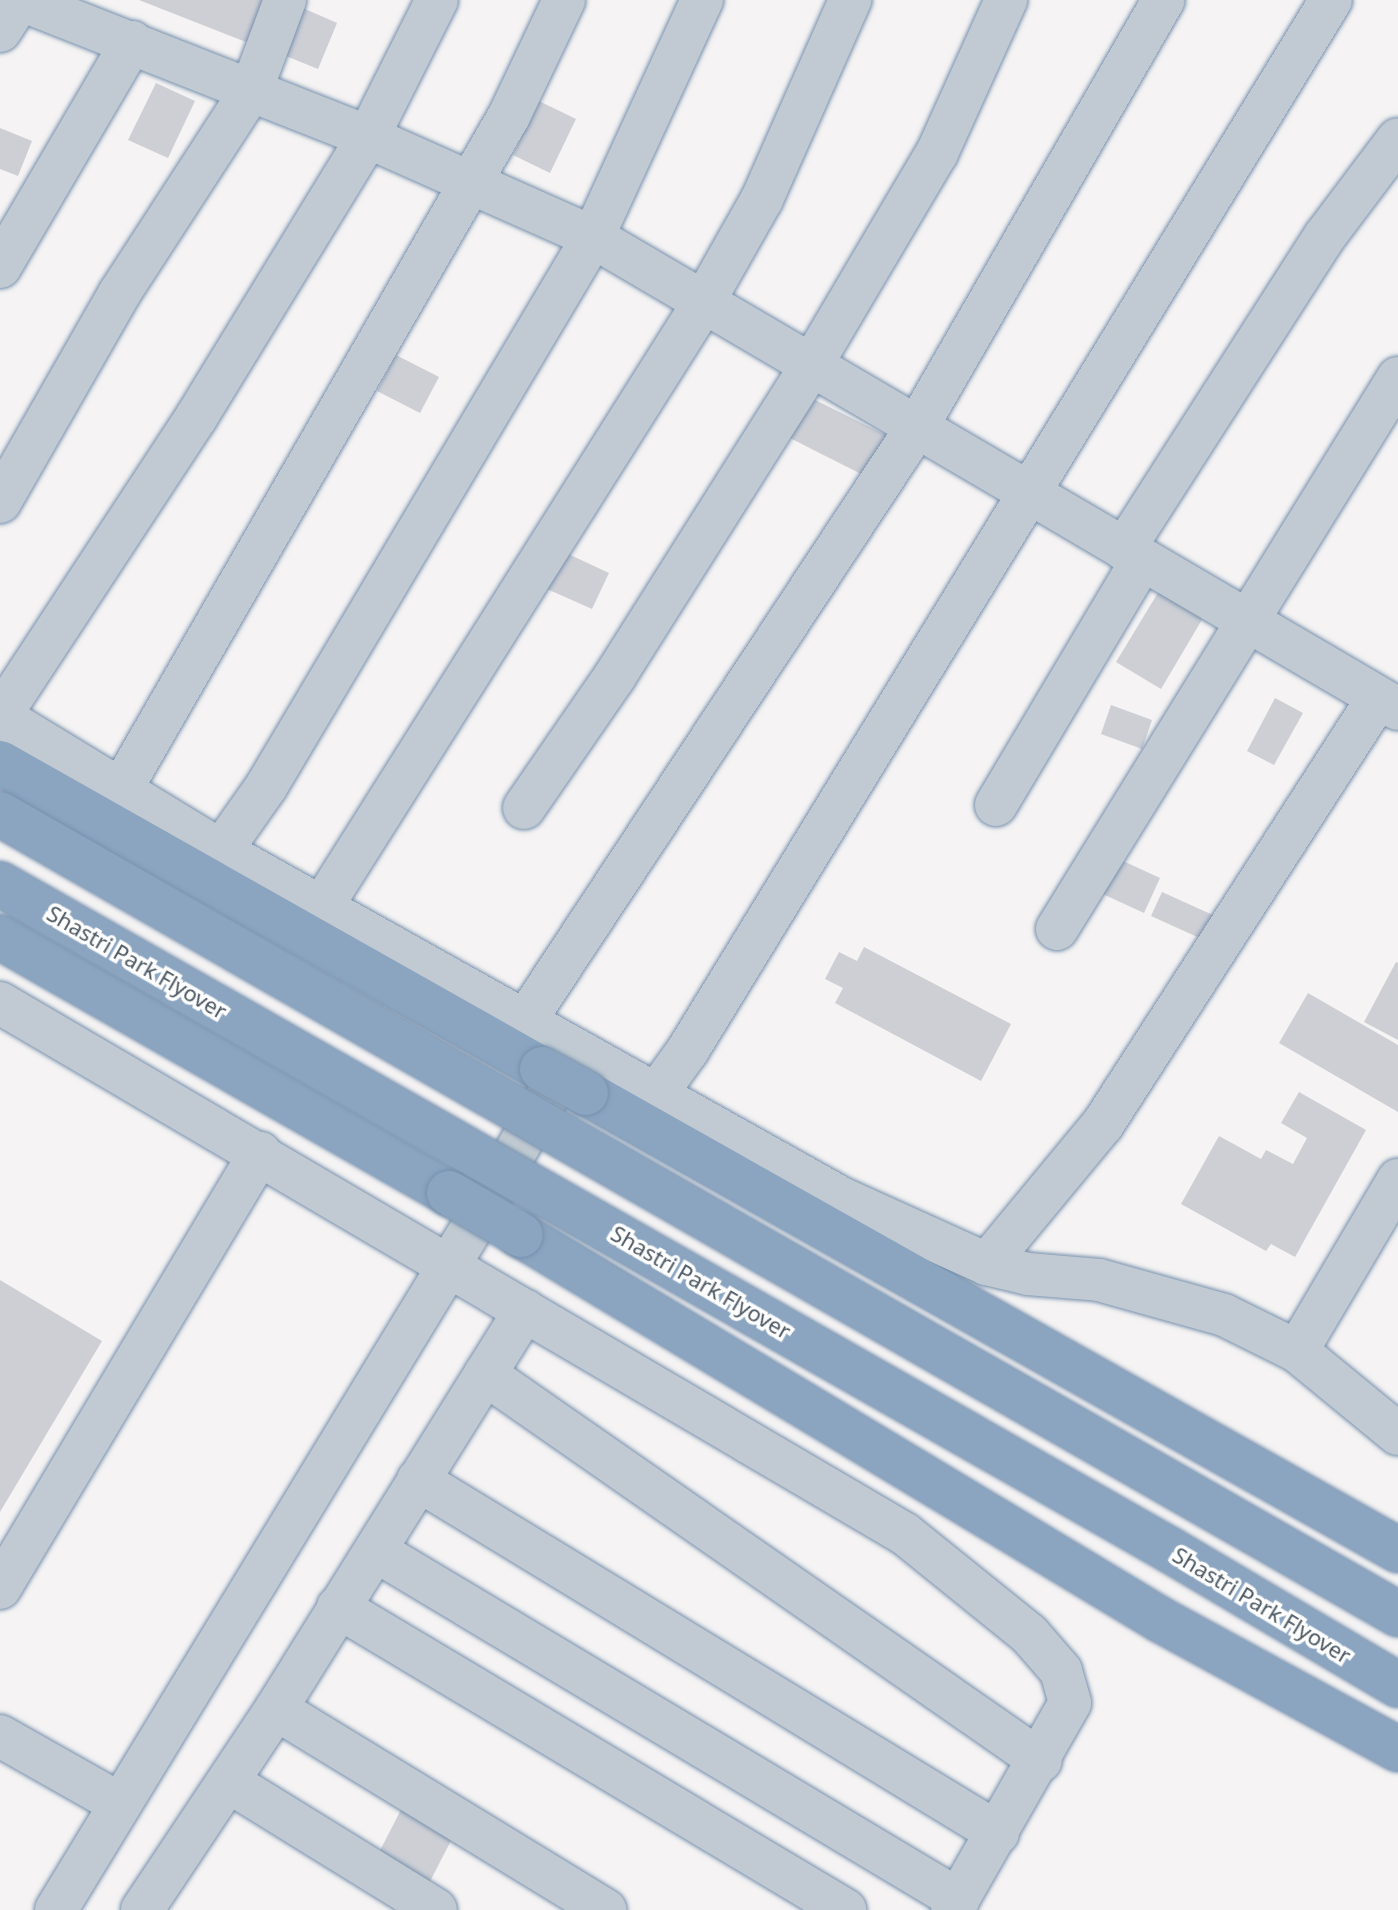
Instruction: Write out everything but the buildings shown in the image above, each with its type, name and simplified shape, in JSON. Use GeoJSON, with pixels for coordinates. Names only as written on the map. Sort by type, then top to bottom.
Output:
{"type":"FeatureCollection","features":[{"type":"Feature","properties":{"kind":"highway"},"geometry":{"type":"LineString","coordinates":[[0,763],[558,1059],[586,1093],[1398,1550]]}},
{"type":"Feature","properties":{"kind":"highway"},"geometry":{"type":"LineString","coordinates":[[0,814],[1398,1614]]}},
{"type":"Feature","properties":{"kind":"highway","name":"Shastri Park Flyover"},"geometry":{"type":"LineString","coordinates":[[0,884],[1170,1550],[1398,1685]]}},
{"type":"Feature","properties":{"kind":"highway"},"geometry":{"type":"LineString","coordinates":[[0,937],[521,1235],[1161,1620],[1398,1749]]}},
{"type":"Feature","properties":{"kind":"street"},"geometry":{"type":"LineString","coordinates":[[0,31],[20,0],[368,137],[593,237],[702,305],[812,364],[1388,704],[1103,1124],[987,1264]]}},
{"type":"Feature","properties":{"kind":"street"},"geometry":{"type":"LineString","coordinates":[[0,502],[119,294],[251,91],[285,0]]}},
{"type":"Feature","properties":{"kind":"street"},"geometry":{"type":"LineString","coordinates":[[437,0],[368,137],[197,416],[0,716],[119,793],[525,1021],[558,1059],[657,1093],[843,1199],[987,1264],[1113,1284],[1224,1315],[1297,1351],[1398,1434]]}},
{"type":"Feature","properties":{"kind":"street"},"geometry":{"type":"LineString","coordinates":[[119,793],[468,181],[509,116],[564,0]]}},
{"type":"Feature","properties":{"kind":"street"},"geometry":{"type":"LineString","coordinates":[[221,851],[266,787],[593,237],[702,0]]}},
{"type":"Feature","properties":{"kind":"street"},"geometry":{"type":"LineString","coordinates":[[321,908],[702,305],[762,199],[850,0]]}},
{"type":"Feature","properties":{"kind":"street"},"geometry":{"type":"LineString","coordinates":[[524,808],[615,676],[812,364],[937,153],[1006,0]]}},
{"type":"Feature","properties":{"kind":"street"},"geometry":{"type":"LineString","coordinates":[[525,1021],[917,427],[1164,0]]}},
{"type":"Feature","properties":{"kind":"street"},"geometry":{"type":"LineString","coordinates":[[657,1093],[1031,494],[1331,0]]}},
{"type":"Feature","properties":{"kind":"street"},"geometry":{"type":"LineString","coordinates":[[0,267],[132,42]]}},
{"type":"Feature","properties":{"kind":"street"},"geometry":{"type":"LineString","coordinates":[[996,805],[1133,554],[1325,236],[1398,139]]}},
{"type":"Feature","properties":{"kind":"street"},"geometry":{"type":"LineString","coordinates":[[1057,929],[1244,620],[1398,378]]}},
{"type":"Feature","properties":{"kind":"street"},"geometry":{"type":"LineString","coordinates":[[0,1003],[450,1264],[905,1534],[980,1590],[1029,1634],[1061,1671],[1070,1703],[1041,1761],[956,1905],[376,1551]]}},
{"type":"Feature","properties":{"kind":"street"},"geometry":{"type":"LineString","coordinates":[[56,1910],[450,1264],[558,1059]]}},
{"type":"Feature","properties":{"kind":"street"},"geometry":{"type":"LineString","coordinates":[[0,1588],[260,1153]]}},
{"type":"Feature","properties":{"kind":"street"},"geometry":{"type":"LineString","coordinates":[[1297,1351],[1398,1180]]}},
{"type":"Feature","properties":{"kind":"street"},"geometry":{"type":"LineString","coordinates":[[149,1907],[525,1310]]}},
{"type":"Feature","properties":{"kind":"street"},"geometry":{"type":"LineString","coordinates":[[485,1374],[1041,1761]]}},
{"type":"Feature","properties":{"kind":"street"},"geometry":{"type":"LineString","coordinates":[[418,1480],[998,1833]]}},
{"type":"Feature","properties":{"kind":"street"},"geometry":{"type":"LineString","coordinates":[[338,1607],[845,1910]]}},
{"type":"Feature","properties":{"kind":"street"},"geometry":{"type":"LineString","coordinates":[[276,1709],[605,1910]]}},
{"type":"Feature","properties":{"kind":"street"},"geometry":{"type":"LineString","coordinates":[[0,1736],[120,1804]]}},
{"type":"Feature","properties":{"kind":"street"},"geometry":{"type":"LineString","coordinates":[[229,1782],[436,1910]]}}]}
